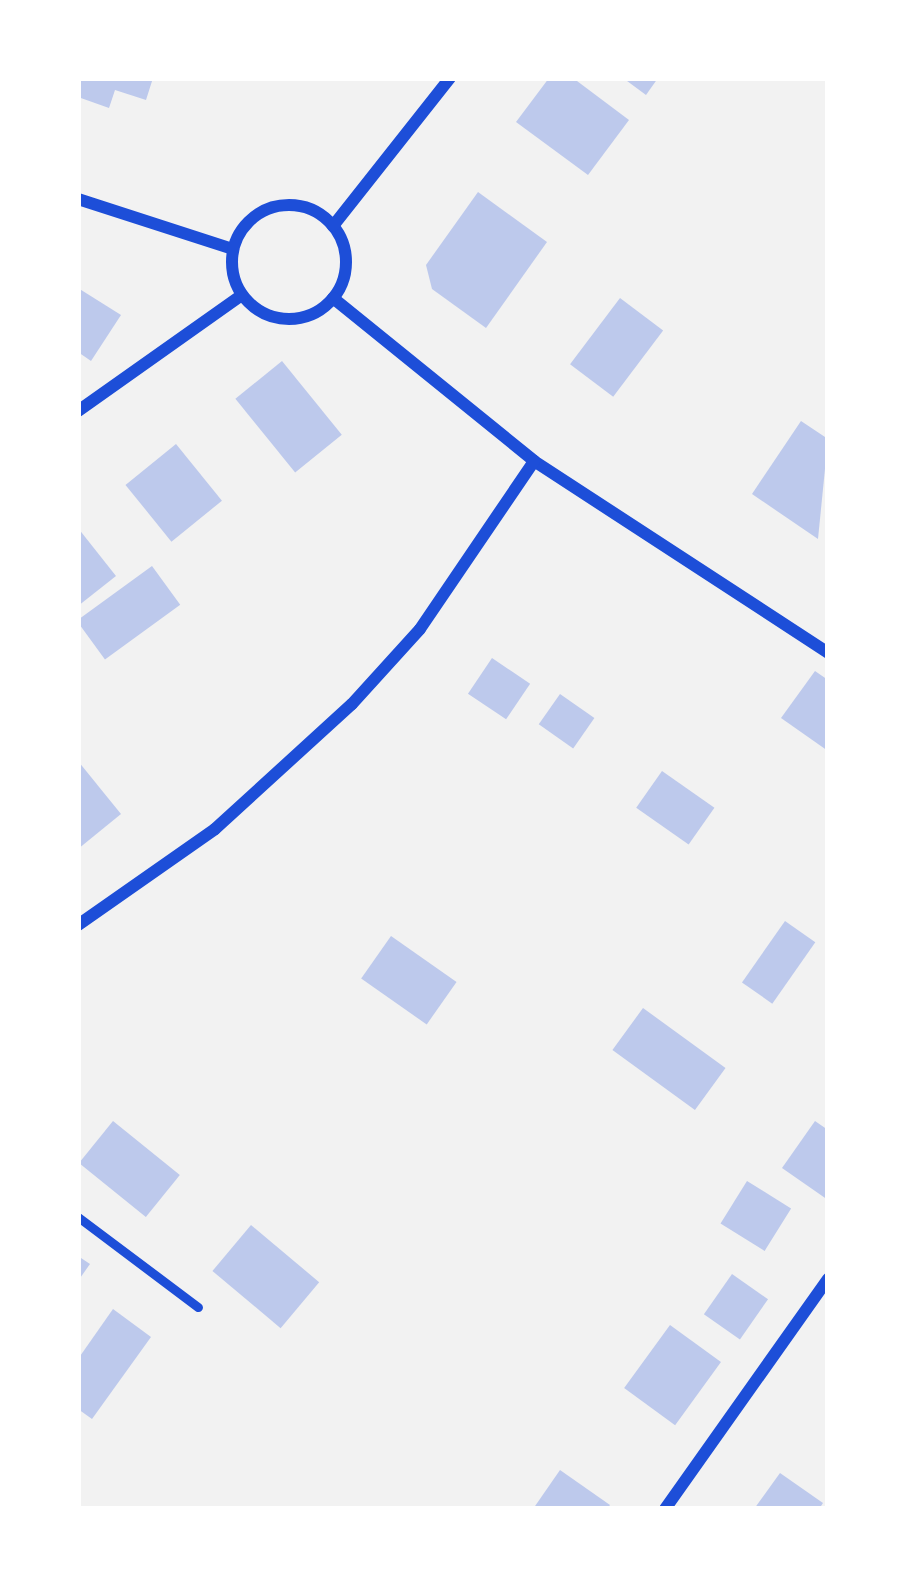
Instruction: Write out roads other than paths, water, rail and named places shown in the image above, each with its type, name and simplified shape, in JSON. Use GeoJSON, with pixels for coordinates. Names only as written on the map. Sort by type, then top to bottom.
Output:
{"type":"FeatureCollection","features":[{"type":"Feature","properties":{"kind":"street"},"geometry":{"type":"LineString","coordinates":[[333,226],[450,78]]}},
{"type":"Feature","properties":{"kind":"street"},"geometry":{"type":"LineString","coordinates":[[78,199],[233,249]]}},
{"type":"Feature","properties":{"kind":"street"},"geometry":{"type":"LineString","coordinates":[[233,249],[268,209],[303,206],[333,226],[346,262],[332,298],[287,319],[242,295]]}},
{"type":"Feature","properties":{"kind":"street"},"geometry":{"type":"LineString","coordinates":[[233,249],[242,295]]}},
{"type":"Feature","properties":{"kind":"street"},"geometry":{"type":"LineString","coordinates":[[78,411],[242,295]]}},
{"type":"Feature","properties":{"kind":"street"},"geometry":{"type":"LineString","coordinates":[[332,298],[534,460],[828,653]]}},
{"type":"Feature","properties":{"kind":"street"},"geometry":{"type":"LineString","coordinates":[[78,925],[215,829],[352,704],[420,628],[534,460]]}},
{"type":"Feature","properties":{"kind":"street"},"geometry":{"type":"LineString","coordinates":[[665,1509],[828,1279]]}},
{"type":"Feature","properties":{"kind":"lane"},"geometry":{"type":"LineString","coordinates":[[78,1217],[198,1306]]}}]}
